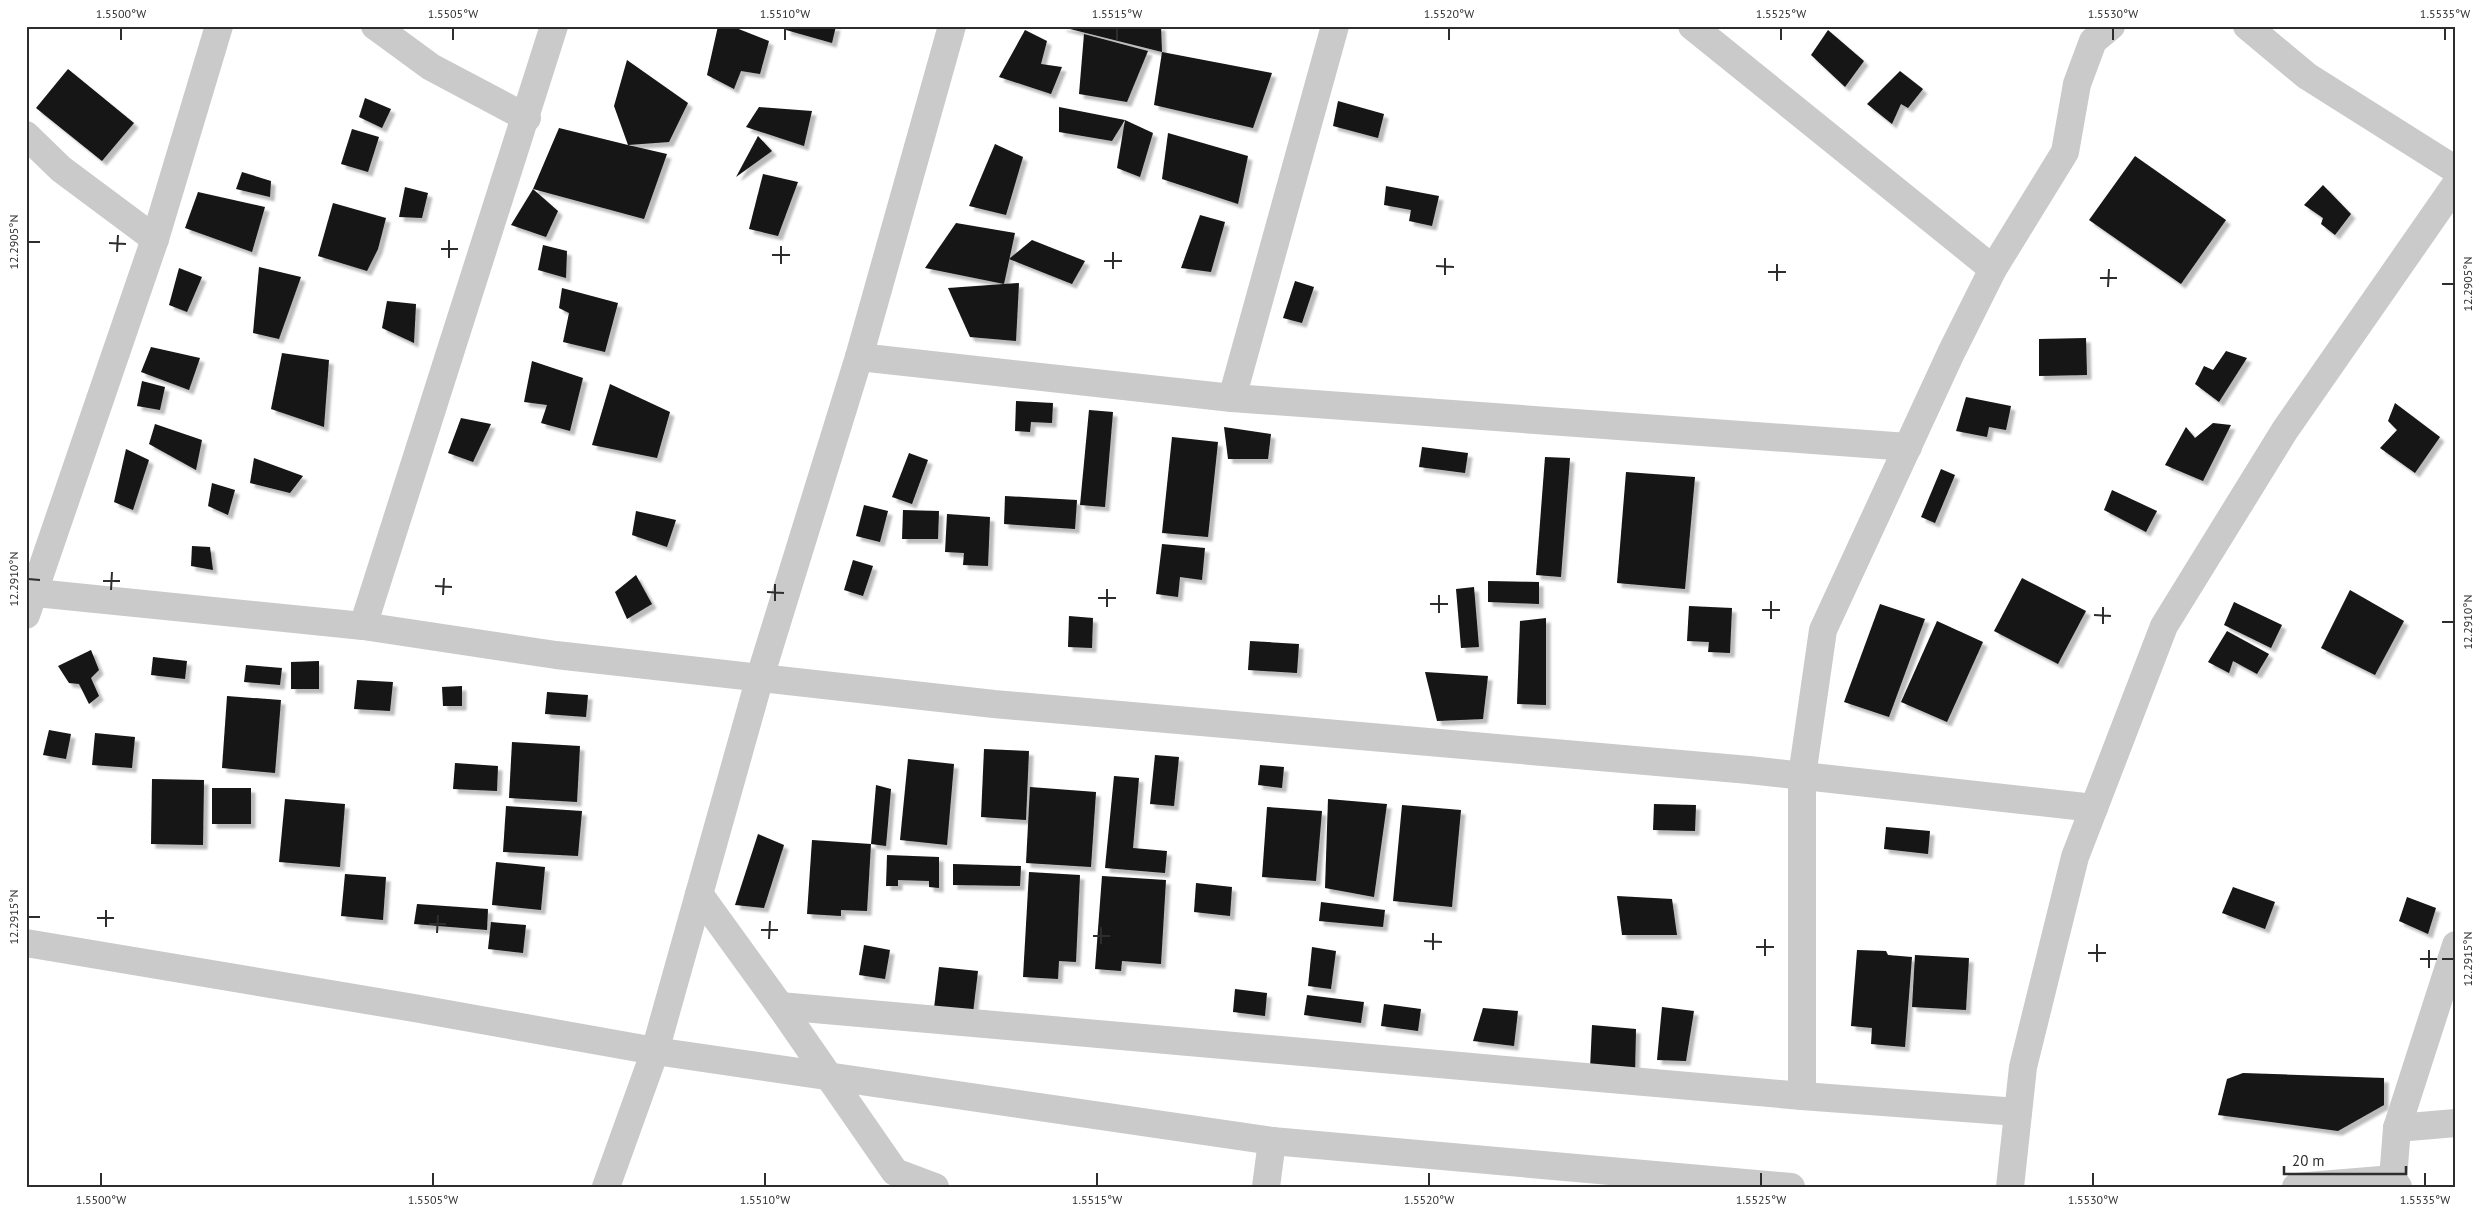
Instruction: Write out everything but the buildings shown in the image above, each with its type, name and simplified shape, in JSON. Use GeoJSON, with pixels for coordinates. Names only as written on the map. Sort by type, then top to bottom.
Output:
{"type":"FeatureCollection","features":[{"type":"Feature","properties":{"kind":"street"},"geometry":{"type":"LineString","coordinates":[[219,26],[155,239],[28,600],[363,626],[556,655],[994,704],[1802,776],[2094,808]]}},
{"type":"Feature","properties":{"kind":"street"},"geometry":{"type":"LineString","coordinates":[[376,26],[431,66],[527,118]]}},
{"type":"Feature","properties":{"kind":"street"},"geometry":{"type":"LineString","coordinates":[[363,626],[527,118],[554,26]]}},
{"type":"Feature","properties":{"kind":"street"},"geometry":{"type":"LineString","coordinates":[[606,1187],[655,1052],[760,677],[859,357],[952,26]]}},
{"type":"Feature","properties":{"kind":"street"},"geometry":{"type":"LineString","coordinates":[[1232,398],[1335,26]]}},
{"type":"Feature","properties":{"kind":"street"},"geometry":{"type":"LineString","coordinates":[[1692,26],[1993,269]]}},
{"type":"Feature","properties":{"kind":"street"},"geometry":{"type":"LineString","coordinates":[[1802,1096],[1802,776],[1823,630],[1951,353],[1993,269],[2065,152],[2080,76],[2093,41],[2111,26]]}},
{"type":"Feature","properties":{"kind":"street"},"geometry":{"type":"LineString","coordinates":[[2247,26],[2307,76],[2456,170]]}},
{"type":"Feature","properties":{"kind":"street"},"geometry":{"type":"LineString","coordinates":[[26,135],[61,169],[155,239]]}},
{"type":"Feature","properties":{"kind":"street"},"geometry":{"type":"LineString","coordinates":[[2010,1187],[2023,1067],[2072,866],[2164,626],[2285,430],[2456,184]]}},
{"type":"Feature","properties":{"kind":"street"},"geometry":{"type":"LineString","coordinates":[[859,357],[1232,398],[1908,448]]}},
{"type":"Feature","properties":{"kind":"street"},"geometry":{"type":"LineString","coordinates":[[699,894],[780,1006],[895,1172],[935,1187]]}},
{"type":"Feature","properties":{"kind":"street"},"geometry":{"type":"LineString","coordinates":[[26,943],[414,1008],[655,1052],[1272,1141],[1791,1187]]}},
{"type":"Feature","properties":{"kind":"street"},"geometry":{"type":"LineString","coordinates":[[2296,1187],[2396,1183],[2396,1128],[2456,944]]}},
{"type":"Feature","properties":{"kind":"street"},"geometry":{"type":"LineString","coordinates":[[780,1006],[1802,1096],[2018,1112]]}},
{"type":"Feature","properties":{"kind":"street"},"geometry":{"type":"LineString","coordinates":[[2396,1128],[2456,1123]]}},
{"type":"Feature","properties":{"kind":"street"},"geometry":{"type":"LineString","coordinates":[[1266,1187],[1272,1141]]}}]}
